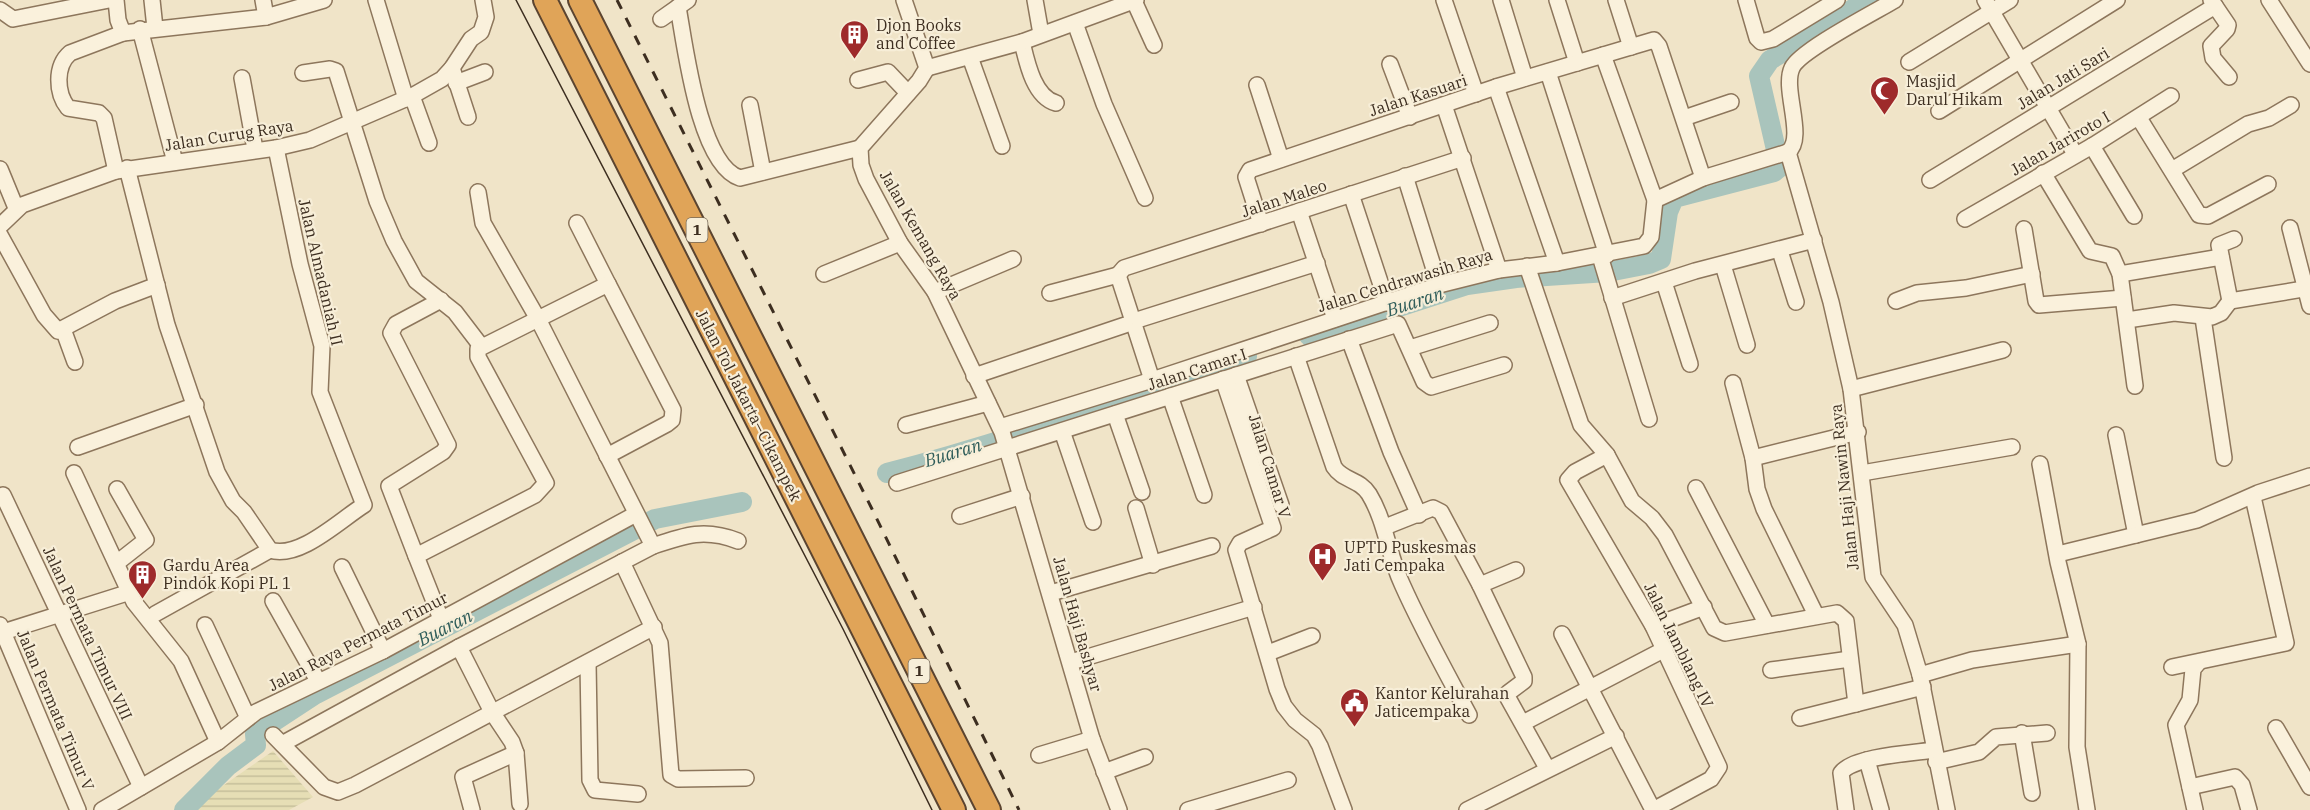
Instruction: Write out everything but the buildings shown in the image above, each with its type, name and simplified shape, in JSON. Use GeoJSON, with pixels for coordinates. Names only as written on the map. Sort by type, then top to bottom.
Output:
{"type":"FeatureCollection","features":[{"type":"Feature","properties":{"kind":"highway","name":"Jalan Tol Jakarta–Cikampek"},"geometry":{"type":"LineString","coordinates":[[545,0],[954,810]]}},
{"type":"Feature","properties":{"kind":"highway","name":"Jalan Tol Jakarta–Cikampek"},"geometry":{"type":"LineString","coordinates":[[580,0],[989,810]]}},
{"type":"Feature","properties":{"kind":"street"},"geometry":{"type":"LineString","coordinates":[[0,10],[7,21],[69,4],[109,0]]}},
{"type":"Feature","properties":{"kind":"street"},"geometry":{"type":"LineString","coordinates":[[116,0],[118,21],[123,33]]}},
{"type":"Feature","properties":{"kind":"street"},"geometry":{"type":"LineString","coordinates":[[152,0],[147,28],[175,162]]}},
{"type":"Feature","properties":{"kind":"street"},"geometry":{"type":"LineString","coordinates":[[263,0],[266,16]]}},
{"type":"Feature","properties":{"kind":"street"},"geometry":{"type":"LineString","coordinates":[[155,614],[270,550],[223,487],[167,325],[122,169],[104,118],[99,112],[68,108],[63,101],[59,75],[64,58],[70,53],[123,33],[147,28],[266,16],[324,0]]}},
{"type":"Feature","properties":{"kind":"street"},"geometry":{"type":"LineString","coordinates":[[376,0],[409,98],[429,143]]}},
{"type":"Feature","properties":{"kind":"street"},"geometry":{"type":"LineString","coordinates":[[904,0],[927,68]]}},
{"type":"Feature","properties":{"kind":"street"},"geometry":{"type":"LineString","coordinates":[[1035,0],[1041,34]]}},
{"type":"Feature","properties":{"kind":"street"},"geometry":{"type":"LineString","coordinates":[[1444,0],[1476,94]]}},
{"type":"Feature","properties":{"kind":"street"},"geometry":{"type":"LineString","coordinates":[[1501,0],[1525,78]]}},
{"type":"Feature","properties":{"kind":"street"},"geometry":{"type":"LineString","coordinates":[[1557,0],[1577,63]]}},
{"type":"Feature","properties":{"kind":"street"},"geometry":{"type":"LineString","coordinates":[[1616,0],[1631,47]]}},
{"type":"Feature","properties":{"kind":"street"},"geometry":{"type":"LineString","coordinates":[[1746,0],[1757,38],[1761,42],[1768,42],[1837,0]]}},
{"type":"Feature","properties":{"kind":"street"},"geometry":{"type":"LineString","coordinates":[[1603,55],[1655,200],[1703,178],[1780,156],[1795,142],[1789,79],[1798,59],[1895,0]]}},
{"type":"Feature","properties":{"kind":"street"},"geometry":{"type":"LineString","coordinates":[[1909,62],[1988,6],[2010,0]]}},
{"type":"Feature","properties":{"kind":"street"},"geometry":{"type":"LineString","coordinates":[[1939,111],[2117,0]]}},
{"type":"Feature","properties":{"kind":"street"},"geometry":{"type":"LineString","coordinates":[[2269,0],[2310,64]]}},
{"type":"Feature","properties":{"kind":"street"},"geometry":{"type":"LineString","coordinates":[[662,19],[683,4],[700,117],[721,162],[730,173],[740,178],[860,148],[927,68],[1022,42],[1135,1],[1154,45]]}},
{"type":"Feature","properties":{"kind":"street","name":"Jalan Curug Raya"},"geometry":{"type":"LineString","coordinates":[[0,226],[16,208],[122,169],[255,149],[276,148],[310,140],[409,98],[454,76],[471,39],[481,32],[486,17],[484,3]]}},
{"type":"Feature","properties":{"kind":"street"},"geometry":{"type":"LineString","coordinates":[[2213,3],[2228,25],[2211,46],[2213,58],[2229,76]]}},
{"type":"Feature","properties":{"kind":"street","name":"Jalan Jati Sari"},"geometry":{"type":"LineString","coordinates":[[1929,180],[2047,109],[2213,3]]}},
{"type":"Feature","properties":{"kind":"street"},"geometry":{"type":"LineString","coordinates":[[1988,6],[2075,154]]}},
{"type":"Feature","properties":{"kind":"street"},"geometry":{"type":"LineString","coordinates":[[1076,23],[1104,104],[1145,198]]}},
{"type":"Feature","properties":{"kind":"street","name":"Jalan Kasuari"},"geometry":{"type":"LineString","coordinates":[[1261,224],[1247,174],[1250,170],[1496,87],[1654,40],[1684,118]]}},
{"type":"Feature","properties":{"kind":"street"},"geometry":{"type":"LineString","coordinates":[[1022,42],[1039,92],[1045,100],[1056,103]]}},
{"type":"Feature","properties":{"kind":"street"},"geometry":{"type":"LineString","coordinates":[[970,57],[1002,146]]}},
{"type":"Feature","properties":{"kind":"street"},"geometry":{"type":"LineString","coordinates":[[1390,64],[1410,117]]}},
{"type":"Feature","properties":{"kind":"street"},"geometry":{"type":"LineString","coordinates":[[303,73],[330,69],[336,71],[377,201],[394,241],[416,281],[455,312],[481,346]]}},
{"type":"Feature","properties":{"kind":"street"},"geometry":{"type":"LineString","coordinates":[[468,117],[454,76],[485,72]]}},
{"type":"Feature","properties":{"kind":"street"},"geometry":{"type":"LineString","coordinates":[[858,80],[888,72],[908,93]]}},
{"type":"Feature","properties":{"kind":"street"},"geometry":{"type":"LineString","coordinates":[[1548,72],[1649,419]]}},
{"type":"Feature","properties":{"kind":"street"},"geometry":{"type":"LineString","coordinates":[[242,78],[255,149]]}},
{"type":"Feature","properties":{"kind":"street"},"geometry":{"type":"LineString","coordinates":[[1257,85],[1281,159]]}},
{"type":"Feature","properties":{"kind":"street"},"geometry":{"type":"LineString","coordinates":[[1496,87],[1557,263]]}},
{"type":"Feature","properties":{"kind":"street","name":"Jalan Jariroto I"},"geometry":{"type":"LineString","coordinates":[[1965,219],[2139,118],[2171,96]]}},
{"type":"Feature","properties":{"kind":"street"},"geometry":{"type":"LineString","coordinates":[[1703,178],[1684,118],[1731,102]]}},
{"type":"Feature","properties":{"kind":"street"},"geometry":{"type":"LineString","coordinates":[[750,105],[763,172]]}},
{"type":"Feature","properties":{"kind":"street"},"geometry":{"type":"LineString","coordinates":[[1444,105],[1499,270]]}},
{"type":"Feature","properties":{"kind":"street"},"geometry":{"type":"LineString","coordinates":[[2172,170],[2248,124],[2269,118],[2291,105]]}},
{"type":"Feature","properties":{"kind":"street"},"geometry":{"type":"LineString","coordinates":[[2139,118],[2199,215],[2208,216],[2268,184]]}},
{"type":"Feature","properties":{"kind":"street"},"geometry":{"type":"LineString","coordinates":[[2092,146],[2134,216]]}},
{"type":"Feature","properties":{"kind":"street","name":"Jalan Almadaniah II"},"geometry":{"type":"LineString","coordinates":[[270,550],[281,552],[294,550],[324,533],[364,505],[320,392],[322,346],[300,264],[276,148]]}},
{"type":"Feature","properties":{"kind":"street","name":"Jalan Kemang Raya"},"geometry":{"type":"LineString","coordinates":[[860,148],[861,165],[866,179],[900,243],[935,292],[1004,438]]}},
{"type":"Feature","properties":{"kind":"street","name":"Jalan Haji Nawin Raya"},"geometry":{"type":"LineString","coordinates":[[1780,156],[1814,240],[1851,389],[1858,432],[1873,577],[1905,625],[1922,681],[1947,810]]}},
{"type":"Feature","properties":{"kind":"street","name":"Jalan Maleo"},"geometry":{"type":"LineString","coordinates":[[1050,293],[1118,274],[1124,268],[1463,158]]}},
{"type":"Feature","properties":{"kind":"street"},"geometry":{"type":"LineString","coordinates":[[0,169],[16,208]]}},
{"type":"Feature","properties":{"kind":"street"},"geometry":{"type":"LineString","coordinates":[[2043,173],[2090,251],[2112,256],[2120,274],[2135,386]]}},
{"type":"Feature","properties":{"kind":"street"},"geometry":{"type":"LineString","coordinates":[[1405,176],[1438,285]]}},
{"type":"Feature","properties":{"kind":"street"},"geometry":{"type":"LineString","coordinates":[[478,192],[483,223],[538,319],[651,543]]}},
{"type":"Feature","properties":{"kind":"street"},"geometry":{"type":"LineString","coordinates":[[1351,194],[1387,303]]}},
{"type":"Feature","properties":{"kind":"street","name":"Jalan Cendrawasih Raya"},"geometry":{"type":"LineString","coordinates":[[1004,438],[1152,380],[1197,375],[1335,319],[1438,285],[1499,270],[1530,274],[1557,263],[1605,265],[1644,246],[1652,230],[1655,200]]}},
{"type":"Feature","properties":{"kind":"street"},"geometry":{"type":"LineString","coordinates":[[1299,211],[1335,319]]}},
{"type":"Feature","properties":{"kind":"street"},"geometry":{"type":"LineString","coordinates":[[577,223],[673,410],[672,420],[667,424],[607,456]]}},
{"type":"Feature","properties":{"kind":"street"},"geometry":{"type":"LineString","coordinates":[[2290,228],[2308,288],[2310,306]]}},
{"type":"Feature","properties":{"kind":"street"},"geometry":{"type":"LineString","coordinates":[[2024,229],[2036,301],[2039,305],[2123,298]]}},
{"type":"Feature","properties":{"kind":"street"},"geometry":{"type":"LineString","coordinates":[[0,235],[44,315],[58,331],[116,301],[157,285]]}},
{"type":"Feature","properties":{"kind":"street"},"geometry":{"type":"LineString","coordinates":[[2127,320],[2174,313],[2203,318],[2222,314],[2230,301],[2219,245],[2234,239]]}},
{"type":"Feature","properties":{"kind":"street"},"geometry":{"type":"LineString","coordinates":[[1612,298],[1814,240]]}},
{"type":"Feature","properties":{"kind":"street"},"geometry":{"type":"LineString","coordinates":[[824,274],[900,243]]}},
{"type":"Feature","properties":{"kind":"street"},"geometry":{"type":"LineString","coordinates":[[1780,251],[1796,302]]}},
{"type":"Feature","properties":{"kind":"street"},"geometry":{"type":"LineString","coordinates":[[2120,274],[2151,271],[2221,256]]}},
{"type":"Feature","properties":{"kind":"street"},"geometry":{"type":"LineString","coordinates":[[935,292],[1013,259]]}},
{"type":"Feature","properties":{"kind":"street"},"geometry":{"type":"LineString","coordinates":[[974,376],[1317,263]]}},
{"type":"Feature","properties":{"kind":"street"},"geometry":{"type":"LineString","coordinates":[[1723,265],[1746,345]]}},
{"type":"Feature","properties":{"kind":"street"},"geometry":{"type":"LineString","coordinates":[[1118,274],[1130,323],[1152,380]]}},
{"type":"Feature","properties":{"kind":"street"},"geometry":{"type":"LineString","coordinates":[[1530,274],[1574,411],[1581,425],[1607,455],[1632,501],[1652,518],[1665,535],[1719,632],[1725,633],[1831,612],[1843,615],[1847,628],[1856,704]]}},
{"type":"Feature","properties":{"kind":"street"},"geometry":{"type":"LineString","coordinates":[[1896,301],[1917,293],[1966,288],[2032,274]]}},
{"type":"Feature","properties":{"kind":"street"},"geometry":{"type":"LineString","coordinates":[[1664,282],[1690,364]]}},
{"type":"Feature","properties":{"kind":"street"},"geometry":{"type":"LineString","coordinates":[[416,556],[535,495],[543,489],[546,483],[544,474],[478,357],[481,346],[608,284]]}},
{"type":"Feature","properties":{"kind":"street"},"geometry":{"type":"LineString","coordinates":[[2230,301],[2308,288]]}},
{"type":"Feature","properties":{"kind":"street"},"geometry":{"type":"LineString","coordinates":[[441,300],[396,324],[391,333],[448,445],[443,452],[389,486],[441,619]]}},
{"type":"Feature","properties":{"kind":"street"},"geometry":{"type":"LineString","coordinates":[[2203,318],[2224,458]]}},
{"type":"Feature","properties":{"kind":"street"},"geometry":{"type":"LineString","coordinates":[[1490,323],[1410,348],[1424,382],[1431,387],[1504,365]]}},
{"type":"Feature","properties":{"kind":"street","name":"Jalan Camar I"},"geometry":{"type":"LineString","coordinates":[[1004,438],[1062,431],[1170,396],[1197,375],[1230,377],[1398,324],[1410,348]]}},
{"type":"Feature","properties":{"kind":"street"},"geometry":{"type":"LineString","coordinates":[[63,329],[75,362]]}},
{"type":"Feature","properties":{"kind":"street"},"geometry":{"type":"LineString","coordinates":[[1348,339],[1391,452],[1419,515]]}},
{"type":"Feature","properties":{"kind":"street"},"geometry":{"type":"LineString","coordinates":[[1851,389],[2003,350]]}},
{"type":"Feature","properties":{"kind":"street"},"geometry":{"type":"LineString","coordinates":[[1296,356],[1334,467],[1342,477],[1358,482],[1368,492],[1385,527],[1400,581],[1469,715]]}},
{"type":"Feature","properties":{"kind":"street"},"geometry":{"type":"LineString","coordinates":[[1230,377],[1281,505]]}},
{"type":"Feature","properties":{"kind":"street","name":"Jalan Camar V"},"geometry":{"type":"LineString","coordinates":[[1230,377],[1273,528],[1240,543],[1236,549],[1254,607]]}},
{"type":"Feature","properties":{"kind":"street"},"geometry":{"type":"LineString","coordinates":[[1733,383],[1753,461],[1757,489],[1764,509],[1816,615]]}},
{"type":"Feature","properties":{"kind":"street"},"geometry":{"type":"LineString","coordinates":[[1170,396],[1204,495]]}},
{"type":"Feature","properties":{"kind":"street"},"geometry":{"type":"LineString","coordinates":[[906,425],[988,404]]}},
{"type":"Feature","properties":{"kind":"street"},"geometry":{"type":"LineString","coordinates":[[78,447],[196,405]]}},
{"type":"Feature","properties":{"kind":"street"},"geometry":{"type":"LineString","coordinates":[[1115,414],[1142,492]]}},
{"type":"Feature","properties":{"kind":"street"},"geometry":{"type":"LineString","coordinates":[[1062,431],[1093,522]]}},
{"type":"Feature","properties":{"kind":"street"},"geometry":{"type":"LineString","coordinates":[[1753,461],[1858,432]]}},
{"type":"Feature","properties":{"kind":"street"},"geometry":{"type":"LineString","coordinates":[[2116,435],[2136,535]]}},
{"type":"Feature","properties":{"kind":"street"},"geometry":{"type":"LineString","coordinates":[[897,483],[1004,438]]}},
{"type":"Feature","properties":{"kind":"street","name":"Jalan Haji Bashyar"},"geometry":{"type":"LineString","coordinates":[[1004,438],[1092,739],[1119,810]]}},
{"type":"Feature","properties":{"kind":"street"},"geometry":{"type":"LineString","coordinates":[[1862,473],[2012,447]]}},
{"type":"Feature","properties":{"kind":"street","name":"Jalan Jamblang IV"},"geometry":{"type":"LineString","coordinates":[[1563,634],[1653,810],[1711,779],[1719,767],[1665,649],[1568,480],[1575,472],[1607,455]]}},
{"type":"Feature","properties":{"kind":"street"},"geometry":{"type":"LineString","coordinates":[[2040,464],[2078,644],[2077,747],[2087,810]]}},
{"type":"Feature","properties":{"kind":"street"},"geometry":{"type":"LineString","coordinates":[[76,476],[130,592],[146,620],[182,661],[218,742]]}},
{"type":"Feature","properties":{"kind":"street"},"geometry":{"type":"LineString","coordinates":[[2058,554],[2197,520],[2267,489],[2310,476]]}},
{"type":"Feature","properties":{"kind":"street"},"geometry":{"type":"LineString","coordinates":[[1696,488],[1767,625]]}},
{"type":"Feature","properties":{"kind":"street"},"geometry":{"type":"LineString","coordinates":[[117,489],[146,540],[118,562]]}},
{"type":"Feature","properties":{"kind":"street","name":"Jalan Permata Timur VIII"},"geometry":{"type":"LineString","coordinates":[[3,495],[141,787]]}},
{"type":"Feature","properties":{"kind":"street"},"geometry":{"type":"LineString","coordinates":[[960,516],[1022,496]]}},
{"type":"Feature","properties":{"kind":"street"},"geometry":{"type":"LineString","coordinates":[[2172,667],[2286,643],[2253,497]]}},
{"type":"Feature","properties":{"kind":"street"},"geometry":{"type":"LineString","coordinates":[[1136,508],[1154,565]]}},
{"type":"Feature","properties":{"kind":"street"},"geometry":{"type":"LineString","coordinates":[[1385,527],[1433,508],[1441,512],[1480,585],[1524,677],[1524,681],[1508,696],[1547,768]]}},
{"type":"Feature","properties":{"kind":"street","name":"Jalan Raya Permata Timur"},"geometry":{"type":"LineString","coordinates":[[102,810],[218,742],[255,716],[318,681],[383,651],[637,516]]}},
{"type":"Feature","properties":{"kind":"street"},"geometry":{"type":"LineString","coordinates":[[654,627],[338,792],[324,787],[278,740],[622,562],[651,543],[688,534],[720,534],[738,541]]}},
{"type":"Feature","properties":{"kind":"street"},"geometry":{"type":"LineString","coordinates":[[1051,593],[1154,565],[1212,546]]}},
{"type":"Feature","properties":{"kind":"street"},"geometry":{"type":"LineString","coordinates":[[622,562],[654,627],[663,658],[671,775],[678,779],[746,778]]}},
{"type":"Feature","properties":{"kind":"street"},"geometry":{"type":"LineString","coordinates":[[342,567],[383,651]]}},
{"type":"Feature","properties":{"kind":"street"},"geometry":{"type":"LineString","coordinates":[[1480,585],[1516,570]]}},
{"type":"Feature","properties":{"kind":"street"},"geometry":{"type":"LineString","coordinates":[[1,630],[60,615],[130,592]]}},
{"type":"Feature","properties":{"kind":"street"},"geometry":{"type":"LineString","coordinates":[[273,601],[318,681]]}},
{"type":"Feature","properties":{"kind":"street"},"geometry":{"type":"LineString","coordinates":[[1071,662],[1254,607],[1284,705],[1295,720],[1314,735],[1344,810]]}},
{"type":"Feature","properties":{"kind":"street"},"geometry":{"type":"LineString","coordinates":[[1653,626],[1704,607]]}},
{"type":"Feature","properties":{"kind":"street"},"geometry":{"type":"LineString","coordinates":[[205,625],[255,716]]}},
{"type":"Feature","properties":{"kind":"street","name":"Jalan Permata Timur V"},"geometry":{"type":"LineString","coordinates":[[1,630],[78,810]]}},
{"type":"Feature","properties":{"kind":"street"},"geometry":{"type":"LineString","coordinates":[[1268,653],[1312,636]]}},
{"type":"Feature","properties":{"kind":"street"},"geometry":{"type":"LineString","coordinates":[[1800,718],[1856,704],[1922,681],[1972,660],[2078,644]]}},
{"type":"Feature","properties":{"kind":"street"},"geometry":{"type":"LineString","coordinates":[[459,647],[516,753],[520,804]]}},
{"type":"Feature","properties":{"kind":"street"},"geometry":{"type":"LineString","coordinates":[[1523,723],[1665,649]]}},
{"type":"Feature","properties":{"kind":"street"},"geometry":{"type":"LineString","coordinates":[[1771,670],[1850,659]]}},
{"type":"Feature","properties":{"kind":"street"},"geometry":{"type":"LineString","coordinates":[[2195,810],[2176,725],[2190,700],[2193,669],[2199,662]]}},
{"type":"Feature","properties":{"kind":"street"},"geometry":{"type":"LineString","coordinates":[[588,663],[590,780],[596,790],[638,794]]}},
{"type":"Feature","properties":{"kind":"street"},"geometry":{"type":"LineString","coordinates":[[2276,728],[2310,787]]}},
{"type":"Feature","properties":{"kind":"street"},"geometry":{"type":"LineString","coordinates":[[2022,733],[2032,793]]}},
{"type":"Feature","properties":{"kind":"street"},"geometry":{"type":"LineString","coordinates":[[1845,810],[1841,773],[1843,769],[1867,760],[1979,752],[1996,737],[2022,733],[2048,734]]}},
{"type":"Feature","properties":{"kind":"street"},"geometry":{"type":"LineString","coordinates":[[1467,810],[1547,768],[1616,736]]}},
{"type":"Feature","properties":{"kind":"street"},"geometry":{"type":"LineString","coordinates":[[1038,755],[1092,739]]}},
{"type":"Feature","properties":{"kind":"street"},"geometry":{"type":"LineString","coordinates":[[471,810],[463,777],[516,753]]}},
{"type":"Feature","properties":{"kind":"street"},"geometry":{"type":"LineString","coordinates":[[1104,772],[1145,757]]}},
{"type":"Feature","properties":{"kind":"street"},"geometry":{"type":"LineString","coordinates":[[1867,760],[1881,810]]}},
{"type":"Feature","properties":{"kind":"street"},"geometry":{"type":"LineString","coordinates":[[2190,787],[2235,777],[2242,785],[2248,810]]}},
{"type":"Feature","properties":{"kind":"street"},"geometry":{"type":"LineString","coordinates":[[1188,810],[1288,780]]}},
{"type":"Feature","properties":{"kind":"shaded area"},"geometry":{"type":"Polygon","coordinates":[[[273,751],[313,797],[289,810],[188,810],[273,751]]]}},
{"type":"Feature","properties":{"kind":"waterway","name":"Buaran"},"geometry":{"type":"LineString","coordinates":[[1794,46],[1867,0]]}},
{"type":"Feature","properties":{"kind":"waterway","name":"Buaran"},"geometry":{"type":"LineString","coordinates":[[1309,336],[1467,285],[1516,278],[1608,272],[1649,264],[1661,259],[1668,212],[1674,198],[1774,172],[1780,167],[1759,76],[1770,60],[1785,51]]}},
{"type":"Feature","properties":{"kind":"waterway","name":"Buaran"},"geometry":{"type":"LineString","coordinates":[[887,473],[1023,433],[1247,356]]}},
{"type":"Feature","properties":{"kind":"waterway","name":"Buaran"},"geometry":{"type":"LineString","coordinates":[[184,810],[228,766],[256,745],[255,734],[316,694],[655,519],[742,502]]}},
{"type":"Feature","properties":{"kind":"tram line"},"geometry":{"type":"LineString","coordinates":[[516,0],[843,629],[932,810]]}},
{"type":"Feature","properties":{"kind":"railway"},"geometry":{"type":"LineString","coordinates":[[617,0],[872,509],[1019,810]]}},
{"type":"Feature","properties":{"kind":"place","name":"Djon Books and Coffee"},"geometry":{"type":"Point","coordinates":[855,60]}},
{"type":"Feature","properties":{"kind":"place","name":"Masjid Darul Hikam"},"geometry":{"type":"Point","coordinates":[1885,116]}},
{"type":"Feature","properties":{"kind":"place","name":"UPTD Puskesmas Jati Cempaka"},"geometry":{"type":"Point","coordinates":[1323,582]}},
{"type":"Feature","properties":{"kind":"place","name":"Gardu Area Pindok Kopi PL 1"},"geometry":{"type":"Point","coordinates":[142,600]}},
{"type":"Feature","properties":{"kind":"place","name":"Kantor Kelurahan Jaticempaka"},"geometry":{"type":"Point","coordinates":[1354,728]}}]}
